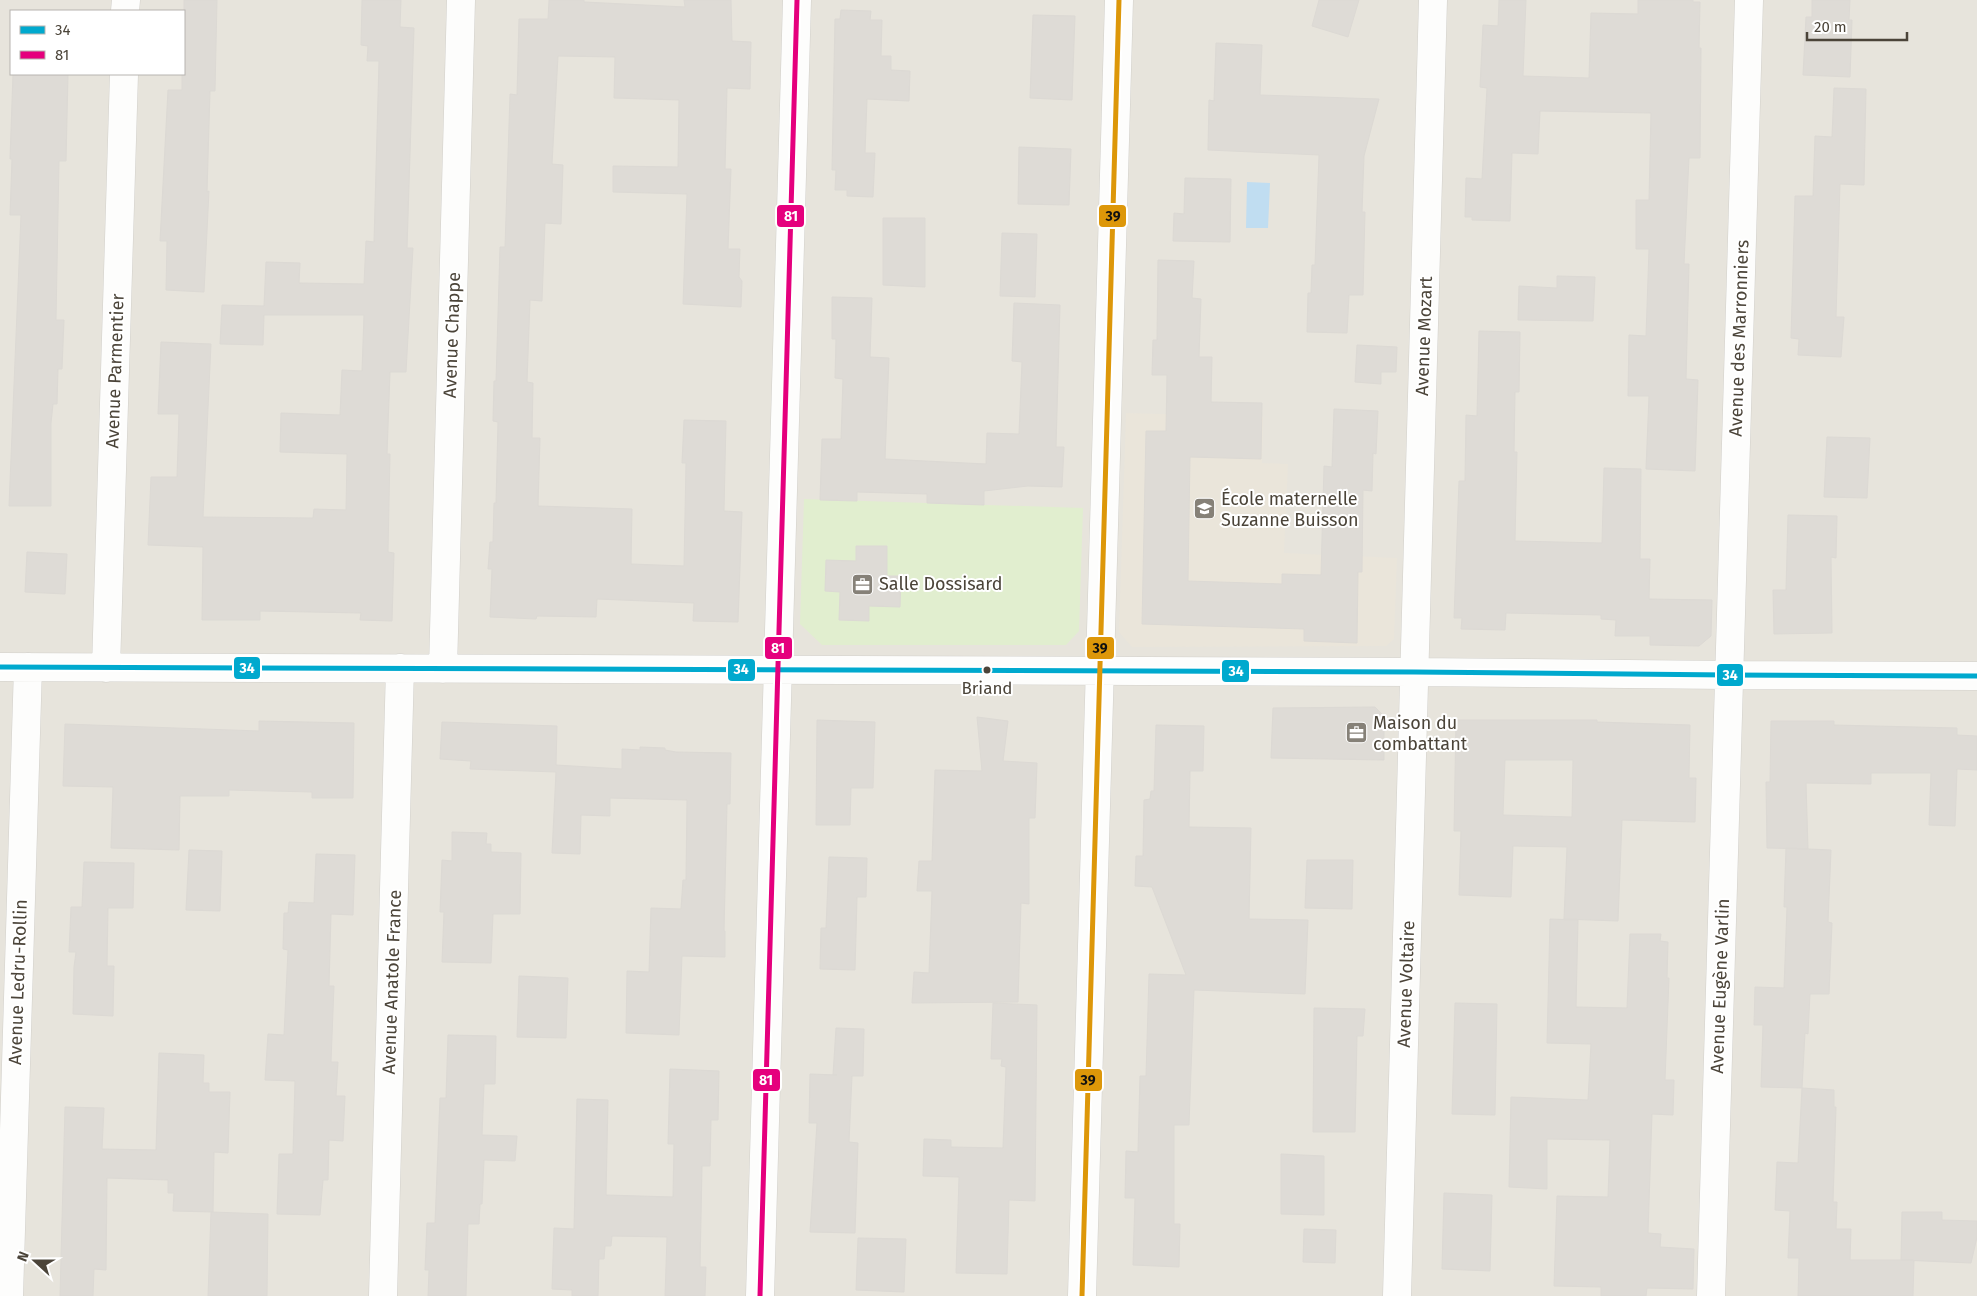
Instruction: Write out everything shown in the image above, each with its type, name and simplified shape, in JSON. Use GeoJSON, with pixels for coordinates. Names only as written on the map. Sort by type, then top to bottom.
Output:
{"type":"FeatureCollection","features":[{"type":"Feature","properties":{"kind":"street","name":"Avenue Chappe"},"geometry":{"type":"LineString","coordinates":[[443,669],[461,0]]}},
{"type":"Feature","properties":{"kind":"street"},"geometry":{"type":"LineString","coordinates":[[760,1296],[796,0]]}},
{"type":"Feature","properties":{"kind":"street"},"geometry":{"type":"LineString","coordinates":[[1082,1296],[1101,671],[1118,0]]}},
{"type":"Feature","properties":{"kind":"street","name":"Avenue Mozart"},"geometry":{"type":"LineString","coordinates":[[1414,672],[1434,0]]}},
{"type":"Feature","properties":{"kind":"street","name":"Avenue des Marronniers"},"geometry":{"type":"LineString","coordinates":[[1729,675],[1749,0]]}},
{"type":"Feature","properties":{"kind":"street","name":"Avenue Parmentier"},"geometry":{"type":"LineString","coordinates":[[106,668],[124,75]]}},
{"type":"Feature","properties":{"kind":"street"},"geometry":{"type":"LineString","coordinates":[[0,667],[1977,676]]}},
{"type":"Feature","properties":{"kind":"street","name":"Avenue Ledru-Rollin"},"geometry":{"type":"LineString","coordinates":[[9,1296],[28,667]]}},
{"type":"Feature","properties":{"kind":"street","name":"Avenue Anatole France"},"geometry":{"type":"LineString","coordinates":[[383,1296],[400,668]]}},
{"type":"Feature","properties":{"kind":"street","name":"Avenue Voltaire"},"geometry":{"type":"LineString","coordinates":[[1397,1296],[1414,672]]}},
{"type":"Feature","properties":{"kind":"street","name":"Avenue Eugène Varlin"},"geometry":{"type":"LineString","coordinates":[[1711,1296],[1729,675]]}},
{"type":"Feature","properties":{"kind":"shaded area"},"geometry":{"type":"Polygon","coordinates":[[[0,0],[1977,0],[1977,1296],[0,1296],[0,0]]]}},
{"type":"Feature","properties":{"kind":"shaded area","name":"École maternelle Suzanne Buisson"},"geometry":{"type":"Polygon","coordinates":[[[1126,413],[1263,417],[1262,463],[1288,464],[1284,553],[1397,558],[1394,639],[1386,646],[1132,647],[1119,632],[1126,413]]]}},
{"type":"Feature","properties":{"kind":"green space"},"geometry":{"type":"Polygon","coordinates":[[[804,499],[1083,508],[1079,631],[1066,645],[822,645],[800,624],[804,499]]]}},
{"type":"Feature","properties":{"kind":"water"},"geometry":{"type":"Polygon","coordinates":[[[1247,182],[1270,183],[1268,228],[1246,228],[1247,182]]]}},
{"type":"Feature","properties":{"kind":"building"},"geometry":{"type":"Polygon","coordinates":[[[184,0],[217,0],[215,91],[210,91],[207,192],[209,191],[204,292],[166,290],[167,241],[160,241],[168,90],[182,90],[182,75],[185,75],[184,0]]]}},
{"type":"Feature","properties":{"kind":"building"},"geometry":{"type":"Polygon","coordinates":[[[362,0],[401,0],[400,27],[414,28],[407,248],[413,248],[406,372],[390,372],[387,454],[390,454],[388,552],[394,553],[392,621],[360,620],[361,613],[260,611],[260,620],[202,620],[203,547],[148,545],[151,477],[177,477],[179,414],[158,414],[161,342],[211,344],[203,517],[313,518],[314,509],[346,510],[347,454],[280,452],[281,413],[340,415],[342,370],[362,371],[364,315],[264,315],[263,345],[220,344],[222,305],[264,306],[266,262],[300,263],[299,283],[364,284],[366,241],[374,242],[379,61],[367,61],[368,46],[361,45],[362,0]]]}},
{"type":"Feature","properties":{"kind":"building"},"geometry":{"type":"Polygon","coordinates":[[[549,0],[584,0],[584,2],[685,7],[684,0],[731,0],[732,41],[751,42],[750,89],[727,88],[725,169],[731,169],[728,249],[740,249],[741,307],[683,304],[687,194],[613,192],[613,166],[678,167],[679,100],[614,98],[615,57],[558,56],[552,164],[563,165],[561,224],[545,223],[542,301],[530,300],[527,382],[533,383],[532,438],[540,438],[538,506],[632,509],[631,564],[684,566],[686,463],[682,463],[684,420],[726,421],[724,511],[742,512],[738,622],[693,621],[694,603],[597,599],[596,617],[537,616],[536,619],[490,617],[492,569],[488,569],[490,542],[493,542],[494,503],[496,503],[498,422],[493,421],[494,381],[496,381],[500,247],[505,247],[510,94],[517,95],[519,19],[548,19],[549,0]]]}},
{"type":"Feature","properties":{"kind":"building"},"geometry":{"type":"Polygon","coordinates":[[[1319,0],[1359,0],[1348,37],[1312,26],[1319,0]]]}},
{"type":"Feature","properties":{"kind":"building"},"geometry":{"type":"Polygon","coordinates":[[[1499,0],[1526,0],[1523,76],[1589,78],[1591,13],[1638,14],[1638,0],[1693,0],[1693,2],[1700,2],[1700,158],[1689,158],[1684,264],[1689,264],[1686,379],[1698,380],[1695,471],[1646,469],[1649,396],[1628,396],[1629,335],[1646,336],[1649,249],[1636,249],[1636,200],[1649,200],[1651,113],[1540,111],[1538,154],[1512,153],[1510,221],[1472,220],[1472,217],[1465,217],[1466,178],[1482,179],[1487,88],[1480,87],[1483,25],[1498,26],[1499,0]]]}},
{"type":"Feature","properties":{"kind":"building"},"geometry":{"type":"Polygon","coordinates":[[[1812,0],[1850,0],[1849,20],[1852,20],[1850,77],[1803,75],[1806,17],[1812,17],[1812,0]]]}},
{"type":"Feature","properties":{"kind":"building"},"geometry":{"type":"Polygon","coordinates":[[[841,10],[871,11],[870,20],[882,20],[881,56],[891,56],[891,70],[910,71],[909,101],[867,99],[865,153],[875,153],[873,197],[847,196],[847,190],[835,190],[836,170],[832,170],[835,19],[840,19],[841,10]]]}},
{"type":"Feature","properties":{"kind":"building"},"geometry":{"type":"Polygon","coordinates":[[[1033,15],[1075,16],[1072,100],[1030,98],[1033,15]]]}},
{"type":"Feature","properties":{"kind":"building"},"geometry":{"type":"Polygon","coordinates":[[[1216,43],[1262,45],[1260,95],[1379,99],[1364,156],[1362,212],[1365,212],[1363,295],[1349,295],[1347,333],[1307,332],[1308,293],[1311,293],[1312,265],[1315,265],[1319,155],[1208,150],[1209,100],[1214,101],[1216,43]]]}},
{"type":"Feature","properties":{"kind":"building"},"geometry":{"type":"Polygon","coordinates":[[[13,75],[68,75],[66,161],[59,161],[56,320],[64,320],[62,369],[58,369],[57,404],[53,404],[51,423],[51,506],[9,506],[21,215],[10,215],[12,159],[10,159],[13,75]]]}},
{"type":"Feature","properties":{"kind":"building"},"geometry":{"type":"Polygon","coordinates":[[[1834,88],[1866,89],[1864,185],[1840,184],[1836,317],[1844,317],[1841,357],[1798,355],[1799,339],[1791,338],[1795,196],[1813,196],[1815,136],[1832,137],[1834,88]]]}},
{"type":"Feature","properties":{"kind":"building"},"geometry":{"type":"Polygon","coordinates":[[[1019,147],[1071,149],[1069,205],[1018,204],[1019,147]]]}},
{"type":"Feature","properties":{"kind":"building"},"geometry":{"type":"Polygon","coordinates":[[[1185,178],[1231,179],[1230,242],[1173,241],[1174,213],[1184,214],[1185,178]]]}},
{"type":"Feature","properties":{"kind":"building"},"geometry":{"type":"Polygon","coordinates":[[[883,218],[925,218],[925,287],[883,285],[883,218]]]}},
{"type":"Feature","properties":{"kind":"building"},"geometry":{"type":"Polygon","coordinates":[[[1002,233],[1037,234],[1035,297],[1000,296],[1002,233]]]}},
{"type":"Feature","properties":{"kind":"building"},"geometry":{"type":"Polygon","coordinates":[[[1158,260],[1194,261],[1192,298],[1201,299],[1199,357],[1212,357],[1211,402],[1262,403],[1261,459],[1190,457],[1188,581],[1282,584],[1282,574],[1321,575],[1324,466],[1332,467],[1334,409],[1378,411],[1376,454],[1373,453],[1372,491],[1363,490],[1362,572],[1358,572],[1357,643],[1304,641],[1304,629],[1142,624],[1146,431],[1166,431],[1167,375],[1152,375],[1153,340],[1157,340],[1158,260]]]}},
{"type":"Feature","properties":{"kind":"building"},"geometry":{"type":"Polygon","coordinates":[[[1557,276],[1595,277],[1593,321],[1518,320],[1519,286],[1557,288],[1557,276]]]}},
{"type":"Feature","properties":{"kind":"building"},"geometry":{"type":"Polygon","coordinates":[[[832,297],[872,298],[870,357],[889,358],[885,459],[986,464],[987,433],[1019,434],[1022,362],[1012,361],[1014,303],[1060,305],[1056,447],[1064,447],[1062,487],[1028,486],[984,491],[984,505],[927,503],[927,494],[857,492],[857,501],[820,500],[822,439],[841,439],[843,379],[835,378],[836,339],[832,339],[832,297]]]}},
{"type":"Feature","properties":{"kind":"building"},"geometry":{"type":"Polygon","coordinates":[[[1479,331],[1520,332],[1519,392],[1515,392],[1514,452],[1517,452],[1515,541],[1602,543],[1604,468],[1641,469],[1640,559],[1650,559],[1649,599],[1712,600],[1711,636],[1699,646],[1650,645],[1650,636],[1615,636],[1616,620],[1601,619],[1601,615],[1506,613],[1505,630],[1461,629],[1462,618],[1454,618],[1459,481],[1465,481],[1466,415],[1477,416],[1479,331]]]}},
{"type":"Feature","properties":{"kind":"building"},"geometry":{"type":"Polygon","coordinates":[[[1357,345],[1397,347],[1396,372],[1381,372],[1381,384],[1355,382],[1357,345]]]}},
{"type":"Feature","properties":{"kind":"building"},"geometry":{"type":"Polygon","coordinates":[[[1827,437],[1870,438],[1867,498],[1824,497],[1827,437]]]}},
{"type":"Feature","properties":{"kind":"building"},"geometry":{"type":"Polygon","coordinates":[[[1788,515],[1837,516],[1836,558],[1831,557],[1832,633],[1774,634],[1773,590],[1786,590],[1788,515]]]}},
{"type":"Feature","properties":{"kind":"building","name":"Salle Dossisard"},"geometry":{"type":"Polygon","coordinates":[[[856,546],[887,546],[887,576],[901,576],[900,607],[869,606],[869,621],[839,620],[840,592],[825,591],[826,560],[856,561],[856,546]]]}},
{"type":"Feature","properties":{"kind":"building"},"geometry":{"type":"Polygon","coordinates":[[[27,552],[67,554],[65,594],[25,592],[27,552]]]}},
{"type":"Feature","properties":{"kind":"building"},"geometry":{"type":"Polygon","coordinates":[[[1375,707],[1384,716],[1384,760],[1271,758],[1273,708],[1375,707]]]}},
{"type":"Feature","properties":{"kind":"building"},"geometry":{"type":"Polygon","coordinates":[[[977,717],[1008,721],[1003,761],[1037,763],[1035,818],[1029,818],[1029,904],[1021,903],[1018,1002],[912,1003],[914,972],[929,973],[932,891],[917,891],[919,861],[932,861],[935,770],[982,771],[977,717]]]}},
{"type":"Feature","properties":{"kind":"building"},"geometry":{"type":"Polygon","coordinates":[[[817,720],[875,722],[873,788],[851,788],[850,825],[816,825],[817,720]]]}},
{"type":"Feature","properties":{"kind":"building"},"geometry":{"type":"Polygon","coordinates":[[[1456,720],[1597,720],[1597,722],[1690,725],[1689,778],[1696,778],[1695,822],[1622,820],[1618,921],[1564,919],[1567,847],[1513,846],[1511,897],[1459,895],[1461,831],[1454,831],[1456,720]],[[1505,760],[1503,815],[1572,817],[1573,760],[1505,760]]]}},
{"type":"Feature","properties":{"kind":"building"},"geometry":{"type":"Polygon","coordinates":[[[259,721],[354,723],[353,798],[312,798],[312,792],[229,790],[229,796],[180,796],[179,850],[111,848],[113,787],[63,786],[65,724],[259,731],[259,721]]]}},
{"type":"Feature","properties":{"kind":"building"},"geometry":{"type":"Polygon","coordinates":[[[1771,721],[1834,721],[1834,725],[1957,728],[1957,735],[1977,736],[1977,770],[1957,769],[1955,826],[1929,825],[1931,773],[1871,773],[1871,784],[1806,783],[1808,849],[1767,848],[1766,782],[1770,782],[1771,721]]]}},
{"type":"Feature","properties":{"kind":"building"},"geometry":{"type":"Polygon","coordinates":[[[442,722],[557,726],[556,765],[622,769],[622,749],[640,750],[640,747],[665,748],[665,750],[676,752],[731,753],[730,804],[727,804],[725,957],[682,956],[679,1035],[626,1033],[627,971],[649,972],[651,908],[681,909],[683,880],[686,880],[687,800],[610,798],[610,816],[581,815],[580,854],[552,853],[556,772],[470,769],[471,761],[440,759],[442,722]]]}},
{"type":"Feature","properties":{"kind":"building"},"geometry":{"type":"Polygon","coordinates":[[[1156,725],[1204,726],[1203,771],[1190,771],[1189,827],[1251,828],[1249,919],[1308,920],[1305,994],[1194,990],[1189,1125],[1174,1125],[1174,1224],[1180,1224],[1179,1267],[1133,1265],[1135,1198],[1125,1198],[1126,1151],[1138,1152],[1140,1076],[1146,1076],[1149,974],[1186,975],[1152,887],[1135,886],[1136,856],[1143,856],[1144,800],[1150,799],[1151,791],[1154,791],[1156,725]]]}},
{"type":"Feature","properties":{"kind":"building"},"geometry":{"type":"Polygon","coordinates":[[[452,832],[487,833],[486,844],[491,844],[491,852],[521,853],[520,914],[493,914],[491,963],[442,962],[444,912],[440,912],[442,860],[452,861],[452,832]]]}},
{"type":"Feature","properties":{"kind":"building"},"geometry":{"type":"Polygon","coordinates":[[[1786,848],[1831,850],[1828,922],[1832,923],[1829,994],[1810,994],[1808,1034],[1805,1033],[1802,1088],[1761,1087],[1763,1025],[1754,1025],[1755,987],[1784,988],[1787,907],[1784,907],[1786,848]]]}},
{"type":"Feature","properties":{"kind":"building"},"geometry":{"type":"Polygon","coordinates":[[[189,850],[222,851],[220,911],[186,910],[189,850]]]}},
{"type":"Feature","properties":{"kind":"building"},"geometry":{"type":"Polygon","coordinates":[[[316,854],[355,855],[353,915],[331,914],[329,986],[334,986],[331,1062],[338,1062],[336,1096],[345,1096],[343,1141],[329,1140],[328,1180],[323,1180],[320,1215],[277,1214],[279,1154],[293,1154],[295,1081],[265,1080],[268,1034],[284,1035],[288,950],[283,949],[284,913],[288,913],[289,902],[314,903],[316,854]]]}},
{"type":"Feature","properties":{"kind":"building"},"geometry":{"type":"Polygon","coordinates":[[[829,857],[867,858],[866,897],[857,897],[855,970],[820,969],[821,928],[826,928],[829,857]]]}},
{"type":"Feature","properties":{"kind":"building"},"geometry":{"type":"Polygon","coordinates":[[[1307,860],[1353,860],[1352,909],[1305,908],[1307,860]]]}},
{"type":"Feature","properties":{"kind":"building"},"geometry":{"type":"Polygon","coordinates":[[[84,862],[134,863],[133,908],[108,908],[107,966],[114,966],[113,1016],[73,1014],[76,952],[69,952],[71,907],[82,907],[84,862]]]}},
{"type":"Feature","properties":{"kind":"building"},"geometry":{"type":"Polygon","coordinates":[[[1550,919],[1578,920],[1576,1007],[1627,1008],[1630,934],[1661,934],[1660,941],[1668,942],[1667,978],[1669,978],[1665,1080],[1674,1080],[1673,1115],[1652,1114],[1648,1233],[1661,1234],[1660,1247],[1694,1249],[1693,1289],[1647,1288],[1646,1296],[1601,1296],[1601,1287],[1554,1286],[1557,1196],[1608,1197],[1610,1140],[1547,1139],[1547,1189],[1509,1187],[1511,1097],[1588,1100],[1591,1044],[1547,1043],[1550,919]]]}},
{"type":"Feature","properties":{"kind":"building"},"geometry":{"type":"Polygon","coordinates":[[[519,976],[568,978],[566,1038],[517,1037],[519,976]]]}},
{"type":"Feature","properties":{"kind":"building"},"geometry":{"type":"Polygon","coordinates":[[[993,1003],[1037,1005],[1035,1201],[1009,1200],[1007,1274],[956,1273],[959,1177],[923,1176],[924,1139],[951,1140],[951,1147],[1003,1148],[1006,1067],[1001,1066],[1002,1059],[991,1059],[993,1003]]]}},
{"type":"Feature","properties":{"kind":"building"},"geometry":{"type":"Polygon","coordinates":[[[1455,1003],[1497,1004],[1495,1115],[1452,1114],[1455,1003]]]}},
{"type":"Feature","properties":{"kind":"building"},"geometry":{"type":"Polygon","coordinates":[[[1314,1008],[1365,1009],[1363,1036],[1357,1036],[1355,1132],[1313,1132],[1314,1008]]]}},
{"type":"Feature","properties":{"kind":"building"},"geometry":{"type":"Polygon","coordinates":[[[836,1028],[864,1029],[863,1076],[852,1076],[849,1142],[858,1143],[855,1233],[810,1232],[817,1123],[809,1123],[810,1074],[833,1075],[836,1028]]]}},
{"type":"Feature","properties":{"kind":"building"},"geometry":{"type":"Polygon","coordinates":[[[448,1035],[496,1036],[495,1084],[484,1084],[482,1135],[517,1136],[515,1161],[484,1160],[479,1224],[468,1224],[466,1296],[428,1296],[429,1270],[425,1270],[427,1223],[435,1223],[440,1098],[446,1098],[448,1035]]]}},
{"type":"Feature","properties":{"kind":"building"},"geometry":{"type":"Polygon","coordinates":[[[159,1053],[204,1055],[203,1083],[209,1083],[209,1092],[230,1092],[228,1153],[214,1152],[213,1212],[173,1211],[174,1193],[168,1193],[168,1180],[107,1178],[106,1270],[94,1269],[93,1296],[60,1296],[65,1107],[104,1108],[102,1149],[156,1150],[159,1053]]]}},
{"type":"Feature","properties":{"kind":"building"},"geometry":{"type":"Polygon","coordinates":[[[670,1069],[719,1071],[718,1120],[711,1120],[710,1166],[702,1166],[700,1267],[706,1267],[705,1296],[665,1296],[667,1237],[612,1236],[611,1246],[605,1246],[604,1259],[599,1259],[598,1296],[572,1296],[572,1290],[552,1289],[554,1228],[574,1229],[577,1099],[608,1100],[606,1195],[673,1197],[674,1144],[668,1144],[670,1069]]]}},
{"type":"Feature","properties":{"kind":"building"},"geometry":{"type":"Polygon","coordinates":[[[1802,1088],[1834,1090],[1834,1107],[1836,1107],[1833,1202],[1837,1202],[1836,1229],[1851,1229],[1850,1260],[1914,1260],[1913,1296],[1798,1296],[1799,1258],[1788,1258],[1790,1211],[1775,1210],[1777,1162],[1798,1163],[1802,1088]]]}},
{"type":"Feature","properties":{"kind":"building"},"geometry":{"type":"Polygon","coordinates":[[[1281,1154],[1324,1156],[1324,1215],[1281,1214],[1281,1154]]]}},
{"type":"Feature","properties":{"kind":"building"},"geometry":{"type":"Polygon","coordinates":[[[1444,1193],[1492,1195],[1490,1271],[1442,1269],[1444,1193]]]}},
{"type":"Feature","properties":{"kind":"building"},"geometry":{"type":"Polygon","coordinates":[[[211,1212],[268,1214],[267,1296],[208,1296],[211,1212]]]}},
{"type":"Feature","properties":{"kind":"building"},"geometry":{"type":"Polygon","coordinates":[[[1902,1212],[1942,1212],[1942,1220],[1977,1221],[1977,1237],[1971,1263],[1901,1260],[1902,1212]]]}},
{"type":"Feature","properties":{"kind":"building"},"geometry":{"type":"Polygon","coordinates":[[[1304,1229],[1336,1230],[1335,1263],[1303,1262],[1304,1229]]]}},
{"type":"Feature","properties":{"kind":"building"},"geometry":{"type":"Polygon","coordinates":[[[858,1238],[906,1239],[904,1292],[856,1290],[858,1238]]]}},
{"type":"Feature","properties":{"kind":"transit line","name":"81"},"geometry":{"type":"LineString","coordinates":[[760,1296],[797,0]]}},
{"type":"Feature","properties":{"kind":"transit line","name":"39"},"geometry":{"type":"LineString","coordinates":[[1082,1296],[1119,0]]}},
{"type":"Feature","properties":{"kind":"transit line","name":"34"},"geometry":{"type":"LineString","coordinates":[[0,667],[1977,676]]}},
{"type":"Feature","properties":{"kind":"place","name":"École maternelle Suzanne Buisson"},"geometry":{"type":"Point","coordinates":[1205,509]}},
{"type":"Feature","properties":{"kind":"place","name":"Salle Dossisard"},"geometry":{"type":"Point","coordinates":[863,584]}},
{"type":"Feature","properties":{"kind":"place","name":"Briand"},"geometry":{"type":"Point","coordinates":[987,670]}},
{"type":"Feature","properties":{"kind":"place","name":"Maison du combattant"},"geometry":{"type":"Point","coordinates":[1357,733]}}]}
